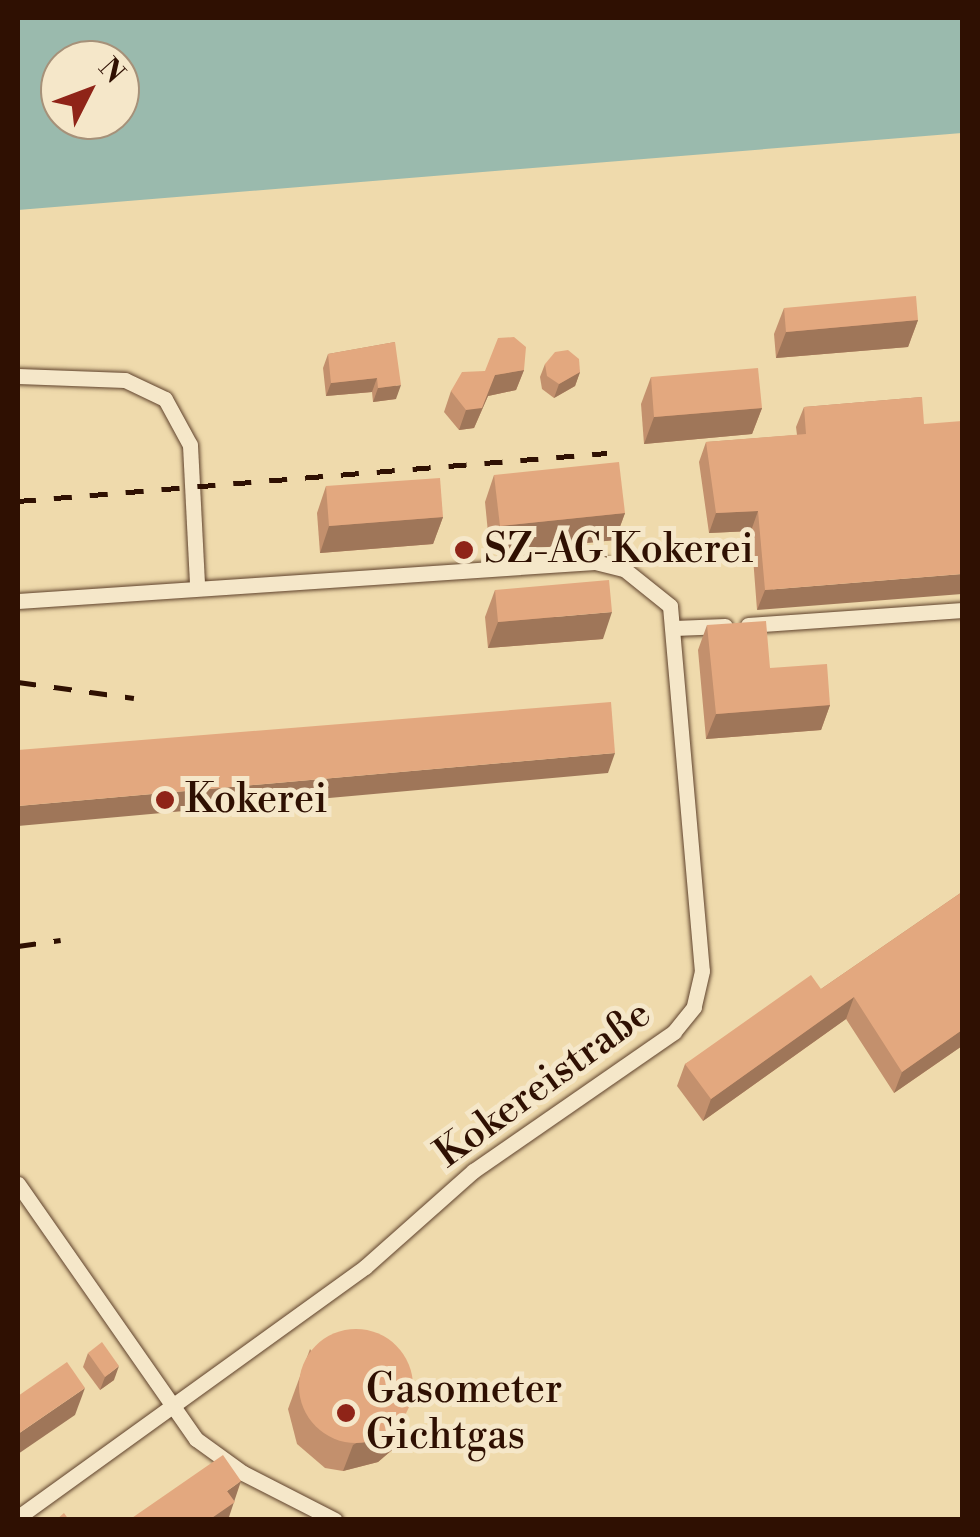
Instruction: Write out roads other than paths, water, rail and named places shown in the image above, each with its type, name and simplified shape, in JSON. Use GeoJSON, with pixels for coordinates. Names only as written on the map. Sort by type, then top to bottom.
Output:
{"type":"FeatureCollection","features":[{"type":"Feature","properties":{"kind":"lane"},"geometry":{"type":"LineString","coordinates":[[18,376],[125,380],[165,399],[190,445],[197,585]]}},
{"type":"Feature","properties":{"kind":"lane","name":"Kokereistraße"},"geometry":{"type":"LineString","coordinates":[[18,601],[197,585],[595,562],[659,591],[674,628],[702,971],[694,1006],[674,1032],[473,1171],[364,1267],[18,1517]]}},
{"type":"Feature","properties":{"kind":"lane"},"geometry":{"type":"LineString","coordinates":[[674,628],[962,610]]}},
{"type":"Feature","properties":{"kind":"lane"},"geometry":{"type":"LineString","coordinates":[[18,1184],[196,1439],[243,1473],[335,1520]]}},
{"type":"Feature","properties":{"kind":"railway"},"geometry":{"type":"LineString","coordinates":[[18,501],[607,453]]}},
{"type":"Feature","properties":{"kind":"railway"},"geometry":{"type":"LineString","coordinates":[[18,682],[134,698]]}},
{"type":"Feature","properties":{"kind":"railway"},"geometry":{"type":"LineString","coordinates":[[18,946],[61,940]]}},
{"type":"Feature","properties":{"kind":"place","name":"SZ-AG Kokerei"},"geometry":{"type":"Point","coordinates":[464,550]}},
{"type":"Feature","properties":{"kind":"place","name":"Kokerei"},"geometry":{"type":"Point","coordinates":[165,800]}},
{"type":"Feature","properties":{"kind":"place","name":"Gasometer Gichtgas"},"geometry":{"type":"Point","coordinates":[346,1413]}}]}
